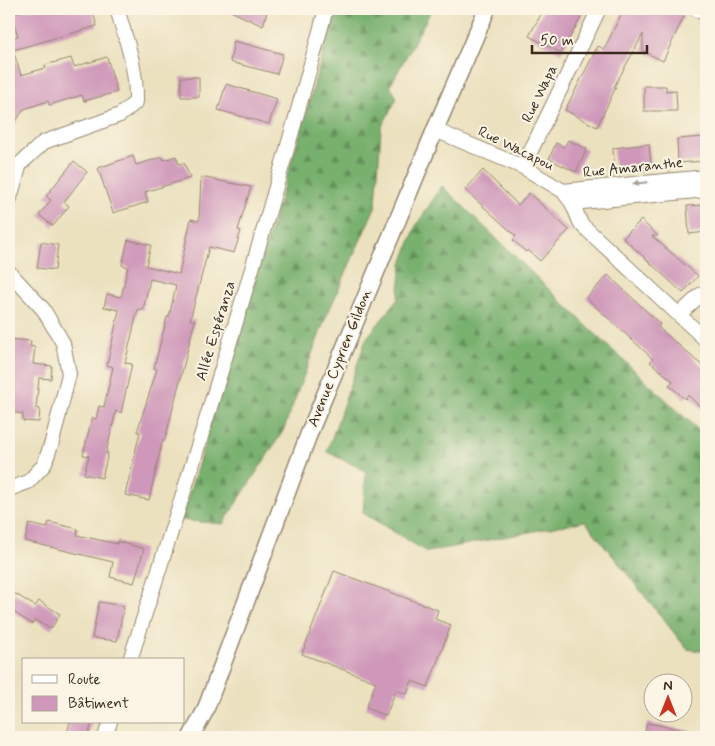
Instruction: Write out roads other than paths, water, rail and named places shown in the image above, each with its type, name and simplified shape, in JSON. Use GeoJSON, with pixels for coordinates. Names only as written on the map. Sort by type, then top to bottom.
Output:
{"type":"FeatureCollection","features":[{"type":"Feature","properties":{"kind":"street"},"geometry":{"type":"LineString","coordinates":[[9,201],[20,164],[44,142],[120,115],[136,102],[137,86],[117,9]]}},
{"type":"Feature","properties":{"kind":"street","name":"Allée Espéranza"},"geometry":{"type":"LineString","coordinates":[[131,658],[189,477],[286,153],[326,9]]}},
{"type":"Feature","properties":{"kind":"street","name":"Avenue Cyprien Gildon"},"geometry":{"type":"LineString","coordinates":[[190,737],[205,711],[310,431],[434,130],[487,9]]}},
{"type":"Feature","properties":{"kind":"street","name":"Rue Wapa"},"geometry":{"type":"LineString","coordinates":[[523,167],[599,9]]}},
{"type":"Feature","properties":{"kind":"street"},"geometry":{"type":"LineString","coordinates":[[696,9],[706,14]]}},
{"type":"Feature","properties":{"kind":"street","name":"Rue Wacapou"},"geometry":{"type":"LineString","coordinates":[[434,130],[523,167],[563,191],[572,203],[581,224],[706,340]]}},
{"type":"Feature","properties":{"kind":"street","name":"Rue Amaranthe"},"geometry":{"type":"LineString","coordinates":[[572,203],[660,188],[706,177]]}},
{"type":"Feature","properties":{"kind":"street","name":"Rue Amaranthe"},"geometry":{"type":"LineString","coordinates":[[563,191],[660,188],[706,190]]}},
{"type":"Feature","properties":{"kind":"street"},"geometry":{"type":"LineString","coordinates":[[9,272],[43,309],[63,343],[68,374],[52,442],[44,465],[28,482],[9,489]]}},
{"type":"Feature","properties":{"kind":"street"},"geometry":{"type":"LineString","coordinates":[[679,315],[700,295],[706,293]]}},
{"type":"Feature","properties":{"kind":"street","name":"Avenue Cyprien Gildon"},"geometry":{"type":"LineString","coordinates":[[200,737],[205,711]]}},
{"type":"Feature","properties":{"kind":"street"},"geometry":{"type":"LineString","coordinates":[[106,737],[109,724]]}}]}
